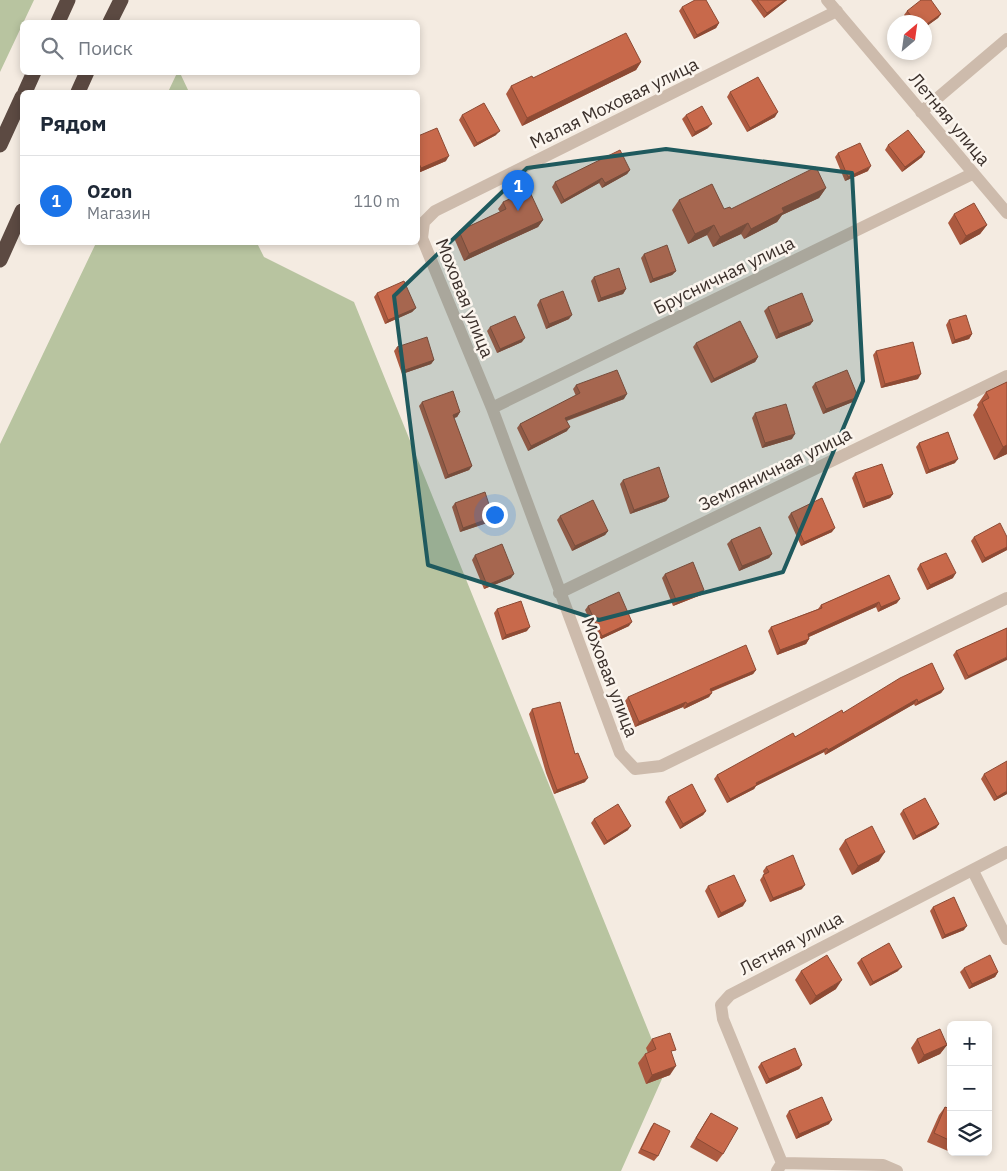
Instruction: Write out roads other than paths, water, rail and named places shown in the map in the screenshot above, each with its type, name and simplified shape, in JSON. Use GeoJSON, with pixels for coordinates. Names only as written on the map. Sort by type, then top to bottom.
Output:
{"type":"FeatureCollection","features":[{"type":"Feature","properties":{"kind":"highway"},"geometry":{"type":"LineString","coordinates":[[59,20],[68,0]]}},
{"type":"Feature","properties":{"kind":"highway"},"geometry":{"type":"LineString","coordinates":[[111,20],[120,0]]}},
{"type":"Feature","properties":{"kind":"highway"},"geometry":{"type":"LineString","coordinates":[[26,90],[33,75]]}},
{"type":"Feature","properties":{"kind":"highway"},"geometry":{"type":"LineString","coordinates":[[79,90],[86,75]]}},
{"type":"Feature","properties":{"kind":"highway"},"geometry":{"type":"LineString","coordinates":[[0,146],[20,101]]}},
{"type":"Feature","properties":{"kind":"highway"},"geometry":{"type":"LineString","coordinates":[[0,260],[20,216]]}},
{"type":"Feature","properties":{"kind":"street","name":"Летняя улица"},"geometry":{"type":"LineString","coordinates":[[827,0],[972,174],[1007,213]]}},
{"type":"Feature","properties":{"kind":"street","name":"Малая Моховая улица"},"geometry":{"type":"LineString","coordinates":[[422,238],[424,222],[435,211],[837,11]]}},
{"type":"Feature","properties":{"kind":"street"},"geometry":{"type":"LineString","coordinates":[[921,112],[1007,39]]}},
{"type":"Feature","properties":{"kind":"street","name":"Брусничная улица"},"geometry":{"type":"LineString","coordinates":[[492,408],[972,174]]}},
{"type":"Feature","properties":{"kind":"street","name":"Моховая улица"},"geometry":{"type":"LineString","coordinates":[[422,238],[492,408],[559,593],[620,753],[635,769],[661,766],[1007,598]]}},
{"type":"Feature","properties":{"kind":"street","name":"Земляничная улица"},"geometry":{"type":"LineString","coordinates":[[559,593],[1007,376]]}},
{"type":"Feature","properties":{"kind":"street"},"geometry":{"type":"LineString","coordinates":[[1007,852],[973,871],[1007,939]]}},
{"type":"Feature","properties":{"kind":"street","name":"Летняя улица"},"geometry":{"type":"LineString","coordinates":[[780,1167],[723,1019],[721,1005],[730,995],[973,871]]}},
{"type":"Feature","properties":{"kind":"street"},"geometry":{"type":"LineString","coordinates":[[780,1167],[883,1165],[897,1171]]}},
{"type":"Feature","properties":{"kind":"place","name":"Ozon"},"geometry":{"type":"Point","coordinates":[518,211]}}]}
